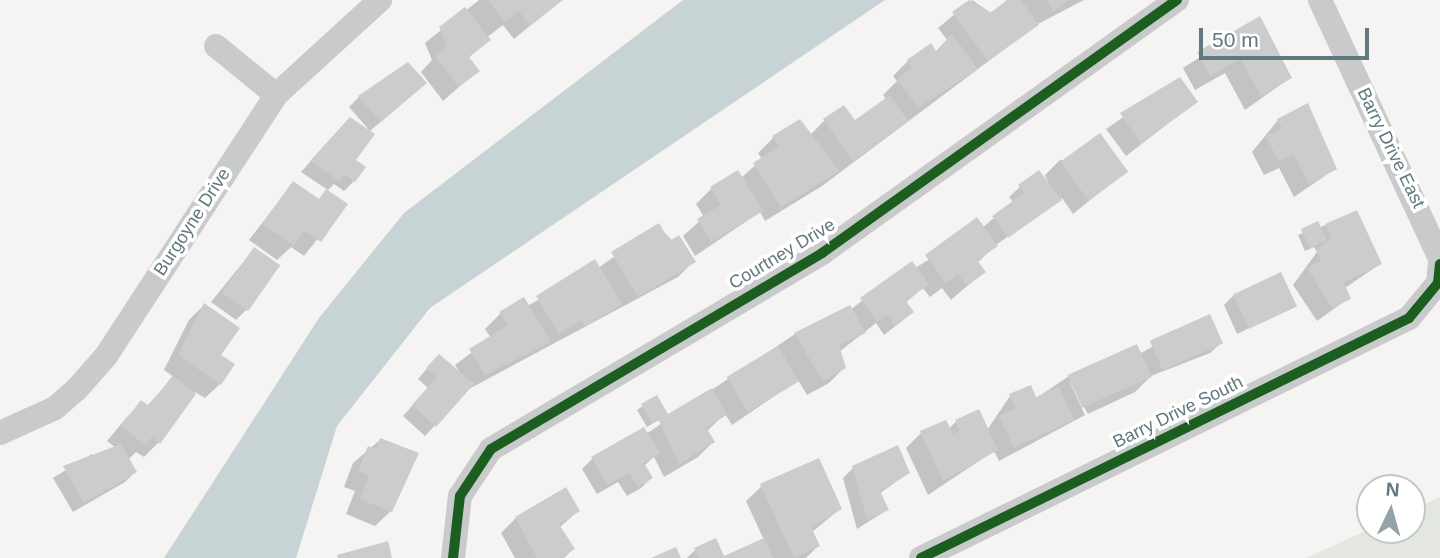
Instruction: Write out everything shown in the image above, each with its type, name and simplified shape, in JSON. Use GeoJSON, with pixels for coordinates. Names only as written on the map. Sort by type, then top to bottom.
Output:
{"type":"FeatureCollection","features":[{"type":"Feature","properties":{"kind":"street","name":"Burgoyne Drive"},"geometry":{"type":"LineString","coordinates":[[0,433],[55,408],[106,356],[276,95],[380,0]]}},
{"type":"Feature","properties":{"kind":"street","name":"Courtney Drive"},"geometry":{"type":"LineString","coordinates":[[453,558],[460,496],[491,449],[822,253],[1177,0]]}},
{"type":"Feature","properties":{"kind":"street","name":"Barry Drive East"},"geometry":{"type":"LineString","coordinates":[[1320,0],[1439,269]]}},
{"type":"Feature","properties":{"kind":"street"},"geometry":{"type":"LineString","coordinates":[[216,46],[276,95]]}},
{"type":"Feature","properties":{"kind":"street","name":"Barry Drive South"},"geometry":{"type":"LineString","coordinates":[[921,558],[1409,318],[1439,269]]}},
{"type":"Feature","properties":{"kind":"shaded area"},"geometry":{"type":"Polygon","coordinates":[[[683,0],[885,0],[430,308],[337,426],[296,558],[164,558],[319,318],[404,213],[683,0]]]}},
{"type":"Feature","properties":{"kind":"shaded area"},"geometry":{"type":"Polygon","coordinates":[[[1440,497],[1440,558],[1306,558],[1356,535],[1356,544],[1426,544],[1426,504],[1440,497]]]}},
{"type":"Feature","properties":{"kind":"building"},"geometry":{"type":"Polygon","coordinates":[[[488,0],[563,0],[530,26],[519,11],[505,22],[488,0]]]}},
{"type":"Feature","properties":{"kind":"building"},"geometry":{"type":"Polygon","coordinates":[[[969,0],[990,13],[1007,0],[1021,0],[1039,25],[988,61],[952,12],[969,0]]]}},
{"type":"Feature","properties":{"kind":"building"},"geometry":{"type":"Polygon","coordinates":[[[1046,0],[1069,0],[1054,11],[1046,0]]]}},
{"type":"Feature","properties":{"kind":"building"},"geometry":{"type":"Polygon","coordinates":[[[465,7],[491,40],[469,57],[480,71],[459,87],[435,56],[447,46],[439,27],[465,7]]]}},
{"type":"Feature","properties":{"kind":"building"},"geometry":{"type":"Polygon","coordinates":[[[1260,16],[1292,78],[1261,96],[1240,59],[1210,76],[1197,52],[1260,16]]]}},
{"type":"Feature","properties":{"kind":"building"},"geometry":{"type":"Polygon","coordinates":[[[952,34],[978,69],[918,108],[897,79],[912,68],[907,60],[931,43],[936,51],[952,34]]]}},
{"type":"Feature","properties":{"kind":"building"},"geometry":{"type":"Polygon","coordinates":[[[408,62],[427,83],[381,122],[358,96],[408,62]]]}},
{"type":"Feature","properties":{"kind":"building"},"geometry":{"type":"Polygon","coordinates":[[[1180,77],[1198,102],[1141,143],[1120,113],[1180,77]]]}},
{"type":"Feature","properties":{"kind":"building"},"geometry":{"type":"Polygon","coordinates":[[[890,95],[908,121],[853,161],[823,119],[844,105],[855,120],[890,95]]]}},
{"type":"Feature","properties":{"kind":"building"},"geometry":{"type":"Polygon","coordinates":[[[1308,103],[1337,169],[1309,184],[1294,154],[1279,162],[1266,136],[1282,128],[1277,119],[1308,103]]]}},
{"type":"Feature","properties":{"kind":"building"},"geometry":{"type":"Polygon","coordinates":[[[350,117],[375,134],[356,160],[366,167],[355,182],[344,174],[339,181],[310,161],[350,117]]]}},
{"type":"Feature","properties":{"kind":"building"},"geometry":{"type":"Polygon","coordinates":[[[800,119],[839,171],[781,207],[753,163],[779,147],[772,136],[800,119]]]}},
{"type":"Feature","properties":{"kind":"building"},"geometry":{"type":"Polygon","coordinates":[[[1100,133],[1128,172],[1089,201],[1060,162],[1100,133]]]}},
{"type":"Feature","properties":{"kind":"building"},"geometry":{"type":"Polygon","coordinates":[[[738,170],[763,211],[711,242],[697,219],[721,205],[710,187],[738,170]]]}},
{"type":"Feature","properties":{"kind":"building"},"geometry":{"type":"Polygon","coordinates":[[[1039,170],[1062,200],[1008,238],[992,216],[1024,193],[1018,185],[1039,170]]]}},
{"type":"Feature","properties":{"kind":"building"},"geometry":{"type":"Polygon","coordinates":[[[293,181],[319,199],[326,189],[348,204],[321,242],[304,231],[294,246],[262,224],[293,181]]]}},
{"type":"Feature","properties":{"kind":"building"},"geometry":{"type":"Polygon","coordinates":[[[1357,210],[1382,264],[1344,282],[1351,299],[1332,308],[1307,268],[1321,261],[1316,250],[1331,238],[1325,224],[1357,210]]]}},
{"type":"Feature","properties":{"kind":"building"},"geometry":{"type":"Polygon","coordinates":[[[977,217],[998,246],[977,260],[986,272],[967,286],[958,274],[946,283],[925,255],[977,217]]]}},
{"type":"Feature","properties":{"kind":"building"},"geometry":{"type":"Polygon","coordinates":[[[1318,221],[1327,240],[1310,248],[1301,229],[1318,221]]]}},
{"type":"Feature","properties":{"kind":"building"},"geometry":{"type":"Polygon","coordinates":[[[659,223],[670,241],[679,235],[696,262],[638,297],[611,252],[659,223]]]}},
{"type":"Feature","properties":{"kind":"building"},"geometry":{"type":"Polygon","coordinates":[[[254,247],[280,265],[248,311],[222,293],[254,247]]]}},
{"type":"Feature","properties":{"kind":"building"},"geometry":{"type":"Polygon","coordinates":[[[595,259],[622,304],[585,327],[581,320],[559,334],[536,296],[595,259]]]}},
{"type":"Feature","properties":{"kind":"building"},"geometry":{"type":"Polygon","coordinates":[[[912,261],[929,284],[906,301],[914,312],[895,326],[887,315],[877,322],[860,298],[912,261]]]}},
{"type":"Feature","properties":{"kind":"building"},"geometry":{"type":"Polygon","coordinates":[[[1281,272],[1297,306],[1249,329],[1233,294],[1281,272]]]}},
{"type":"Feature","properties":{"kind":"building"},"geometry":{"type":"Polygon","coordinates":[[[524,297],[551,342],[485,375],[469,349],[508,325],[499,312],[524,297]]]}},
{"type":"Feature","properties":{"kind":"building"},"geometry":{"type":"Polygon","coordinates":[[[204,303],[240,328],[221,355],[235,364],[221,385],[178,355],[204,303]]]}},
{"type":"Feature","properties":{"kind":"building"},"geometry":{"type":"Polygon","coordinates":[[[850,305],[866,333],[839,345],[846,368],[823,381],[794,333],[850,305]]]}},
{"type":"Feature","properties":{"kind":"building"},"geometry":{"type":"Polygon","coordinates":[[[1210,314],[1223,343],[1163,370],[1150,341],[1210,314]]]}},
{"type":"Feature","properties":{"kind":"building"},"geometry":{"type":"Polygon","coordinates":[[[1137,344],[1152,377],[1082,408],[1068,375],[1137,344]]]}},
{"type":"Feature","properties":{"kind":"building"},"geometry":{"type":"Polygon","coordinates":[[[778,346],[799,381],[748,412],[727,377],[778,346]]]}},
{"type":"Feature","properties":{"kind":"building"},"geometry":{"type":"Polygon","coordinates":[[[439,354],[474,384],[436,427],[412,405],[437,377],[426,368],[439,354]]]}},
{"type":"Feature","properties":{"kind":"building"},"geometry":{"type":"Polygon","coordinates":[[[173,375],[196,394],[160,444],[152,437],[145,445],[121,426],[141,400],[149,406],[173,375]]]}},
{"type":"Feature","properties":{"kind":"building"},"geometry":{"type":"Polygon","coordinates":[[[1031,385],[1036,397],[1059,387],[1074,420],[1014,448],[999,416],[1016,408],[1009,394],[1031,385]]]}},
{"type":"Feature","properties":{"kind":"building"},"geometry":{"type":"Polygon","coordinates":[[[712,388],[727,415],[706,427],[715,442],[679,464],[658,419],[652,423],[641,404],[657,395],[668,414],[712,388]]]}},
{"type":"Feature","properties":{"kind":"building"},"geometry":{"type":"Polygon","coordinates":[[[979,409],[998,450],[943,481],[920,431],[946,420],[953,434],[960,431],[955,420],[979,409]]]}},
{"type":"Feature","properties":{"kind":"building"},"geometry":{"type":"Polygon","coordinates":[[[644,427],[660,453],[644,463],[653,478],[638,487],[629,473],[607,485],[591,457],[644,427]]]}},
{"type":"Feature","properties":{"kind":"building"},"geometry":{"type":"Polygon","coordinates":[[[380,438],[419,453],[392,512],[360,499],[369,476],[358,471],[368,446],[376,449],[380,438]]]}},
{"type":"Feature","properties":{"kind":"building"},"geometry":{"type":"Polygon","coordinates":[[[121,444],[137,472],[84,503],[63,466],[121,444]]]}},
{"type":"Feature","properties":{"kind":"building"},"geometry":{"type":"Polygon","coordinates":[[[898,445],[910,473],[880,491],[889,510],[867,520],[852,466],[898,445]]]}},
{"type":"Feature","properties":{"kind":"building"},"geometry":{"type":"Polygon","coordinates":[[[819,458],[842,509],[811,527],[820,546],[794,558],[760,484],[819,458]]]}},
{"type":"Feature","properties":{"kind":"building"},"geometry":{"type":"Polygon","coordinates":[[[566,487],[580,511],[559,524],[575,549],[560,558],[537,558],[515,517],[566,487]]]}},
{"type":"Feature","properties":{"kind":"building"},"geometry":{"type":"Polygon","coordinates":[[[716,538],[724,556],[764,538],[773,558],[699,558],[694,548],[716,538]]]}},
{"type":"Feature","properties":{"kind":"building"},"geometry":{"type":"Polygon","coordinates":[[[388,541],[392,558],[338,558],[337,555],[388,541]]]}},
{"type":"Feature","properties":{"kind":"building"},"geometry":{"type":"Polygon","coordinates":[[[676,547],[681,558],[651,558],[676,547]]]}},
{"type":"Feature","properties":{"kind":"cycle path"},"geometry":{"type":"LineString","coordinates":[[453,558],[460,496],[491,449],[822,253],[1177,0]]}},
{"type":"Feature","properties":{"kind":"cycle path"},"geometry":{"type":"LineString","coordinates":[[921,558],[1409,318],[1438,283],[1440,264]]}}]}
